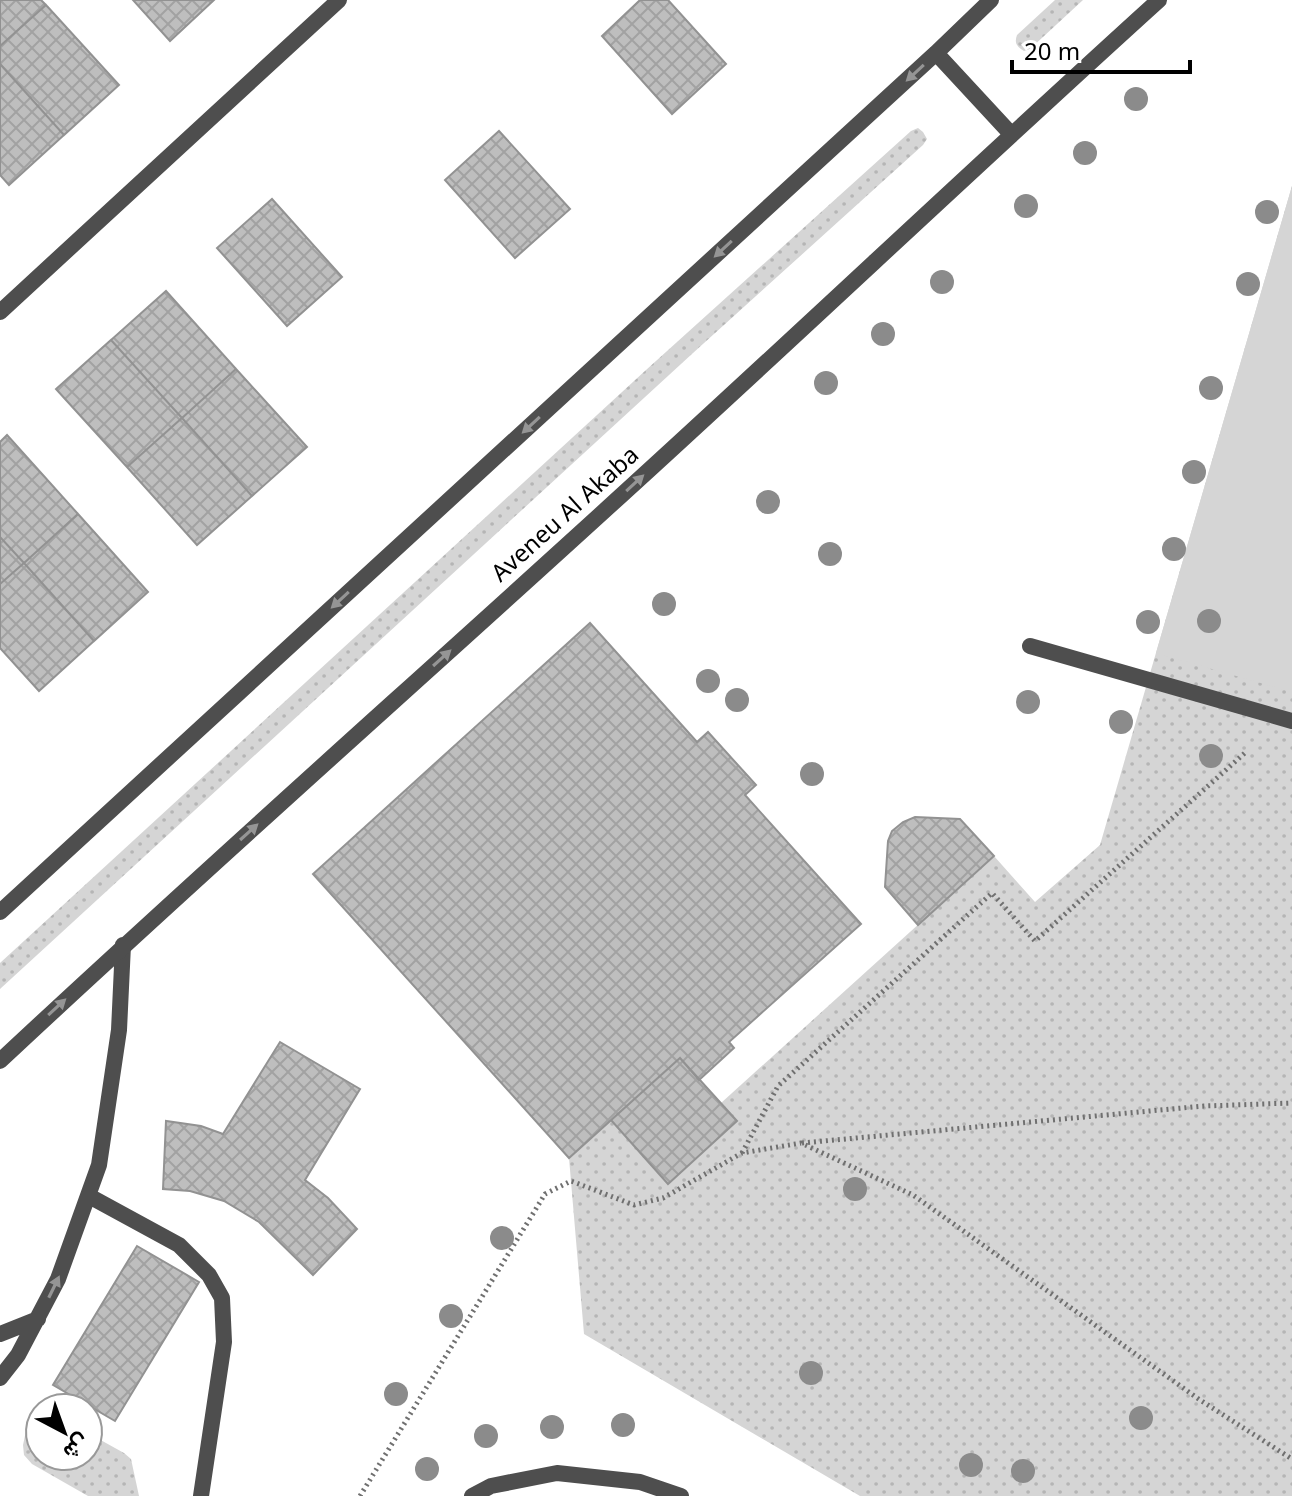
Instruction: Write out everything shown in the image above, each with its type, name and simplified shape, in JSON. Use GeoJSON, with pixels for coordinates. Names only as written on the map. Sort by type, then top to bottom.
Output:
{"type":"FeatureCollection","features":[{"type":"Feature","properties":{"kind":"street"},"geometry":{"type":"LineString","coordinates":[[0,312],[339,0]]}},
{"type":"Feature","properties":{"kind":"street"},"geometry":{"type":"LineString","coordinates":[[0,912],[991,0]]}},
{"type":"Feature","properties":{"kind":"street","name":"Aveneu Al Akaba"},"geometry":{"type":"LineString","coordinates":[[0,1061],[123,945],[614,502],[1159,0]]}},
{"type":"Feature","properties":{"kind":"street"},"geometry":{"type":"LineString","coordinates":[[936,53],[1011,134]]}},
{"type":"Feature","properties":{"kind":"street"},"geometry":{"type":"LineString","coordinates":[[1030,646],[1288,719]]}},
{"type":"Feature","properties":{"kind":"street"},"geometry":{"type":"LineString","coordinates":[[0,1378],[18,1355],[58,1279],[99,1165],[119,1030],[123,945]]}},
{"type":"Feature","properties":{"kind":"street"},"geometry":{"type":"LineString","coordinates":[[89,1196],[179,1245],[209,1275],[222,1298],[224,1342],[201,1496]]}},
{"type":"Feature","properties":{"kind":"street"},"geometry":{"type":"LineString","coordinates":[[0,1334],[38,1319]]}},
{"type":"Feature","properties":{"kind":"street"},"geometry":{"type":"LineString","coordinates":[[472,1496],[491,1486],[557,1473],[640,1482],[681,1496]]}},
{"type":"Feature","properties":{"kind":"path"},"geometry":{"type":"LineString","coordinates":[[742,1153],[778,1086],[992,893],[1035,941],[1288,719]]}},
{"type":"Feature","properties":{"kind":"path"},"geometry":{"type":"LineString","coordinates":[[360,1496],[545,1194],[571,1181],[634,1205],[663,1198],[742,1153],[801,1143],[1204,1106],[1292,1103]]}},
{"type":"Feature","properties":{"kind":"path"},"geometry":{"type":"LineString","coordinates":[[801,1143],[913,1195],[1200,1400],[1292,1459]]}},
{"type":"Feature","properties":{"kind":"shaded area"},"geometry":{"type":"Polygon","coordinates":[[[1055,0],[1083,0],[1030,49],[1024,51],[1016,43],[1017,35],[1055,0]]]}},
{"type":"Feature","properties":{"kind":"shaded area"},"geometry":{"type":"Polygon","coordinates":[[[918,128],[927,139],[923,145],[0,989],[0,963],[646,370],[911,131],[918,128]]]}},
{"type":"Feature","properties":{"kind":"shaded area"},"geometry":{"type":"Polygon","coordinates":[[[1292,186],[1292,1496],[860,1496],[584,1334],[569,1158],[680,1058],[721,1103],[994,856],[1035,902],[1100,845],[1292,186]]]}},
{"type":"Feature","properties":{"kind":"shaded area"},"geometry":{"type":"Polygon","coordinates":[[[1292,186],[1292,692],[1156,653],[1292,186]]]}},
{"type":"Feature","properties":{"kind":"shaded area"},"geometry":{"type":"Polygon","coordinates":[[[104,1442],[131,1459],[139,1496],[88,1496],[46,1472],[104,1472],[104,1442]]]}},
{"type":"Feature","properties":{"kind":"building"},"geometry":{"type":"Polygon","coordinates":[[[0,0],[41,0],[46,5],[0,46],[0,0]]]}},
{"type":"Feature","properties":{"kind":"building"},"geometry":{"type":"Polygon","coordinates":[[[133,0],[214,0],[170,41],[133,0]]]}},
{"type":"Feature","properties":{"kind":"building"},"geometry":{"type":"Polygon","coordinates":[[[640,0],[668,0],[726,64],[672,114],[602,36],[640,0]]]}},
{"type":"Feature","properties":{"kind":"building"},"geometry":{"type":"Polygon","coordinates":[[[46,5],[119,85],[64,135],[0,64],[0,46],[46,5]]]}},
{"type":"Feature","properties":{"kind":"building"},"geometry":{"type":"Polygon","coordinates":[[[0,64],[64,135],[9,185],[0,175],[0,64]]]}},
{"type":"Feature","properties":{"kind":"building"},"geometry":{"type":"Polygon","coordinates":[[[499,131],[570,209],[515,258],[445,180],[499,131]]]}},
{"type":"Feature","properties":{"kind":"building"},"geometry":{"type":"Polygon","coordinates":[[[272,199],[342,277],[287,326],[217,248],[272,199]]]}},
{"type":"Feature","properties":{"kind":"building"},"geometry":{"type":"Polygon","coordinates":[[[166,291],[236,369],[182,418],[111,340],[166,291]]]}},
{"type":"Feature","properties":{"kind":"building"},"geometry":{"type":"Polygon","coordinates":[[[111,340],[182,418],[127,467],[56,389],[111,340]]]}},
{"type":"Feature","properties":{"kind":"building"},"geometry":{"type":"Polygon","coordinates":[[[236,369],[307,447],[252,496],[182,418],[236,369]]]}},
{"type":"Feature","properties":{"kind":"building"},"geometry":{"type":"Polygon","coordinates":[[[182,418],[252,496],[197,545],[127,467],[182,418]]]}},
{"type":"Feature","properties":{"kind":"building"},"geometry":{"type":"Polygon","coordinates":[[[7,435],[78,514],[24,563],[0,537],[0,442],[7,435]]]}},
{"type":"Feature","properties":{"kind":"building"},"geometry":{"type":"Polygon","coordinates":[[[78,514],[148,592],[94,641],[24,563],[78,514]]]}},
{"type":"Feature","properties":{"kind":"building"},"geometry":{"type":"Polygon","coordinates":[[[0,537],[24,563],[0,584],[0,537]]]}},
{"type":"Feature","properties":{"kind":"building"},"geometry":{"type":"Polygon","coordinates":[[[24,563],[94,641],[39,691],[0,648],[0,584],[24,563]]]}},
{"type":"Feature","properties":{"kind":"building"},"geometry":{"type":"Polygon","coordinates":[[[590,623],[697,742],[708,732],[756,785],[745,795],[861,924],[729,1042],[734,1048],[699,1080],[680,1058],[569,1158],[313,874],[590,623]]]}},
{"type":"Feature","properties":{"kind":"building"},"geometry":{"type":"Polygon","coordinates":[[[915,817],[960,819],[994,856],[918,925],[885,887],[888,841],[892,831],[915,817]]]}},
{"type":"Feature","properties":{"kind":"building"},"geometry":{"type":"Polygon","coordinates":[[[280,1042],[360,1089],[305,1180],[328,1198],[357,1229],[313,1275],[259,1222],[224,1201],[190,1191],[163,1189],[166,1121],[201,1126],[223,1134],[280,1042]]]}},
{"type":"Feature","properties":{"kind":"building"},"geometry":{"type":"Polygon","coordinates":[[[680,1058],[737,1121],[668,1184],[611,1120],[680,1058]]]}},
{"type":"Feature","properties":{"kind":"building"},"geometry":{"type":"Polygon","coordinates":[[[137,1246],[199,1282],[115,1421],[104,1415],[104,1392],[65,1392],[53,1385],[137,1246]]]}}]}
